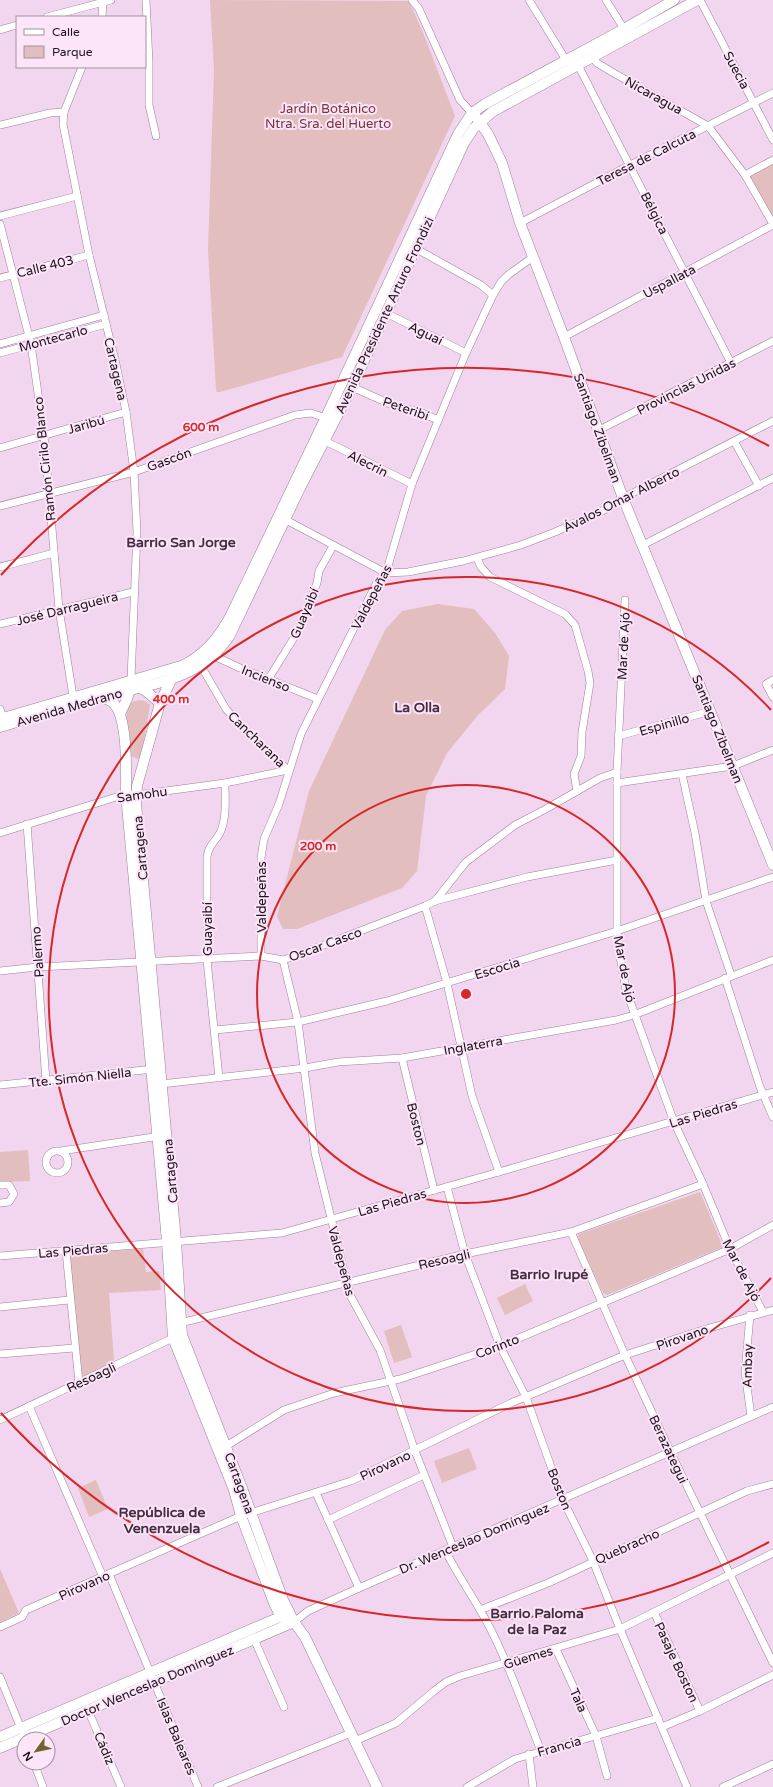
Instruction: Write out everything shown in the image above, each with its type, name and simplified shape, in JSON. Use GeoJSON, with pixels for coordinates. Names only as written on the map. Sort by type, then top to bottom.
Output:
{"type":"FeatureCollection","features":[{"type":"Feature","properties":{"kind":"main road","name":"Avenida Presidente Arturo Frondizi"},"geometry":{"type":"LineString","coordinates":[[135,689],[172,678],[201,666],[214,656],[230,635],[325,441],[330,420],[352,387],[464,143],[480,122],[492,112],[578,65],[589,53],[624,29],[674,0]]}},
{"type":"Feature","properties":{"kind":"main road","name":"Avenida Presidente Arturo Frondizi"},"geometry":{"type":"LineString","coordinates":[[131,679],[192,661],[204,652],[216,639],[231,616],[330,420],[381,298],[458,134],[472,113],[485,104],[566,60],[589,53],[680,4],[696,0]]}},
{"type":"Feature","properties":{"kind":"main road","name":"Santiago Zibelman"},"geometry":{"type":"LineString","coordinates":[[472,113],[488,134],[502,163],[520,222],[624,498],[773,865]]}},
{"type":"Feature","properties":{"kind":"main road"},"geometry":{"type":"LineString","coordinates":[[381,298],[390,303]]}},
{"type":"Feature","properties":{"kind":"main road","name":"Cartagena"},"geometry":{"type":"LineString","coordinates":[[131,794],[137,786],[160,702],[172,678]]}},
{"type":"Feature","properties":{"kind":"main road"},"geometry":{"type":"LineString","coordinates":[[131,679],[135,689]]}},
{"type":"Feature","properties":{"kind":"main road","name":"Avenida Medrano"},"geometry":{"type":"LineString","coordinates":[[2,719],[131,679]]}},
{"type":"Feature","properties":{"kind":"main road"},"geometry":{"type":"LineString","coordinates":[[135,689],[147,692],[160,702]]}},
{"type":"Feature","properties":{"kind":"main road"},"geometry":{"type":"LineString","coordinates":[[120,714],[135,689]]}},
{"type":"Feature","properties":{"kind":"main road","name":"Avenida Medrano"},"geometry":{"type":"LineString","coordinates":[[2,719],[135,689]]}},
{"type":"Feature","properties":{"kind":"main road"},"geometry":{"type":"LineString","coordinates":[[97,697],[111,701],[115,704],[120,714]]}},
{"type":"Feature","properties":{"kind":"main road","name":"Cartagena"},"geometry":{"type":"LineString","coordinates":[[120,714],[131,794],[180,1322],[178,1336]]}},
{"type":"Feature","properties":{"kind":"main road"},"geometry":{"type":"LineString","coordinates":[[126,758],[134,764],[138,764],[145,760]]}},
{"type":"Feature","properties":{"kind":"main road","name":"Cartagena"},"geometry":{"type":"LineString","coordinates":[[156,1068],[161,1084],[162,1135]]}},
{"type":"Feature","properties":{"kind":"main road","name":"Cartagena"},"geometry":{"type":"LineString","coordinates":[[172,1241],[178,1336],[222,1448],[246,1515],[288,1617],[305,1637],[377,1787]]}},
{"type":"Feature","properties":{"kind":"main road","name":"Doctor Wenceslao Domínguez"},"geometry":{"type":"LineString","coordinates":[[33,1731],[88,1710],[152,1677],[254,1639],[288,1617]]}},
{"type":"Feature","properties":{"kind":"main road","name":"Doctor Wenceslao Domínguez"},"geometry":{"type":"LineString","coordinates":[[32,1731],[288,1617]]}},
{"type":"Feature","properties":{"kind":"main road","name":"Doctor Wenceslao Domínguez"},"geometry":{"type":"LineString","coordinates":[[0,1737],[16,1736]]}},
{"type":"Feature","properties":{"kind":"main road","name":"Doctor Wenceslao Domínguez"},"geometry":{"type":"LineString","coordinates":[[0,1748],[16,1739]]}},
{"type":"Feature","properties":{"kind":"street"},"geometry":{"type":"LineString","coordinates":[[146,0],[149,62],[149,105],[156,136]]}},
{"type":"Feature","properties":{"kind":"street","name":"Santiago Zibelman"},"geometry":{"type":"LineString","coordinates":[[412,0],[419,9],[460,100],[472,113]]}},
{"type":"Feature","properties":{"kind":"street"},"geometry":{"type":"LineString","coordinates":[[529,0],[566,60],[578,65]]}},
{"type":"Feature","properties":{"kind":"street"},"geometry":{"type":"LineString","coordinates":[[606,0],[624,29]]}},
{"type":"Feature","properties":{"kind":"street","name":"Suecia"},"geometry":{"type":"LineString","coordinates":[[700,0],[773,140]]}},
{"type":"Feature","properties":{"kind":"street"},"geometry":{"type":"LineString","coordinates":[[51,16],[106,1],[102,16]]}},
{"type":"Feature","properties":{"kind":"street"},"geometry":{"type":"LineString","coordinates":[[0,30],[16,25]]}},
{"type":"Feature","properties":{"kind":"street","name":"Nicaragua"},"geometry":{"type":"LineString","coordinates":[[589,53],[597,63],[708,126],[745,175],[773,224]]}},
{"type":"Feature","properties":{"kind":"street","name":"Bélgica"},"geometry":{"type":"LineString","coordinates":[[578,65],[731,363]]}},
{"type":"Feature","properties":{"kind":"street","name":"Cartagena"},"geometry":{"type":"LineString","coordinates":[[82,68],[64,112],[63,124],[77,196],[126,412],[134,472],[137,532],[133,592],[131,679]]}},
{"type":"Feature","properties":{"kind":"street","name":"Teresa de Calcuta"},"geometry":{"type":"LineString","coordinates":[[520,222],[773,93]]}},
{"type":"Feature","properties":{"kind":"street"},"geometry":{"type":"LineString","coordinates":[[0,125],[50,113],[64,112]]}},
{"type":"Feature","properties":{"kind":"street"},"geometry":{"type":"LineString","coordinates":[[745,175],[773,160]]}},
{"type":"Feature","properties":{"kind":"street"},"geometry":{"type":"LineString","coordinates":[[0,216],[77,196]]}},
{"type":"Feature","properties":{"kind":"street","name":"Ramón Cirilo Blanco"},"geometry":{"type":"LineString","coordinates":[[0,224],[31,344],[44,436],[59,609],[73,696]]}},
{"type":"Feature","properties":{"kind":"street","name":"Uspallata"},"geometry":{"type":"LineString","coordinates":[[564,337],[773,224]]}},
{"type":"Feature","properties":{"kind":"street"},"geometry":{"type":"LineString","coordinates":[[415,248],[475,281],[493,295]]}},
{"type":"Feature","properties":{"kind":"street","name":"Calle 403"},"geometry":{"type":"LineString","coordinates":[[0,278],[90,255]]}},
{"type":"Feature","properties":{"kind":"street","name":"Valdepeñas"},"geometry":{"type":"LineString","coordinates":[[261,956],[261,858],[264,839],[279,804],[288,770],[301,734],[377,582],[386,573],[412,484],[466,354],[493,295],[501,282],[508,275],[533,256]]}},
{"type":"Feature","properties":{"kind":"street","name":"Aguaí"},"geometry":{"type":"LineString","coordinates":[[386,313],[466,354]]}},
{"type":"Feature","properties":{"kind":"street","name":"Montecarlo"},"geometry":{"type":"LineString","coordinates":[[0,344],[104,315]]}},
{"type":"Feature","properties":{"kind":"street","name":"Montecarlo"},"geometry":{"type":"LineString","coordinates":[[0,352],[106,324]]}},
{"type":"Feature","properties":{"kind":"street","name":"Provincias Unidas"},"geometry":{"type":"LineString","coordinates":[[599,430],[773,341]]}},
{"type":"Feature","properties":{"kind":"street","name":"Peteribí"},"geometry":{"type":"LineString","coordinates":[[352,387],[397,407],[420,412],[438,420]]}},
{"type":"Feature","properties":{"kind":"street","name":"Jaribú"},"geometry":{"type":"LineString","coordinates":[[0,448],[126,412]]}},
{"type":"Feature","properties":{"kind":"street","name":"Gascón"},"geometry":{"type":"LineString","coordinates":[[0,506],[134,472],[295,416],[311,413],[330,420]]}},
{"type":"Feature","properties":{"kind":"street","name":"Ávalos Omar Alberto"},"geometry":{"type":"LineString","coordinates":[[286,520],[386,573],[408,572],[477,558],[521,545],[556,532],[604,510],[624,498],[773,421]]}},
{"type":"Feature","properties":{"kind":"street","name":"Alecrin"},"geometry":{"type":"LineString","coordinates":[[325,441],[412,484]]}},
{"type":"Feature","properties":{"kind":"street"},"geometry":{"type":"LineString","coordinates":[[734,441],[759,486]]}},
{"type":"Feature","properties":{"kind":"street"},"geometry":{"type":"LineString","coordinates":[[643,545],[773,478]]}},
{"type":"Feature","properties":{"kind":"street","name":"Guayaibí"},"geometry":{"type":"LineString","coordinates":[[269,678],[297,633],[317,583],[319,571],[333,546]]}},
{"type":"Feature","properties":{"kind":"street"},"geometry":{"type":"LineString","coordinates":[[0,567],[54,553]]}},
{"type":"Feature","properties":{"kind":"street"},"geometry":{"type":"LineString","coordinates":[[477,558],[481,566],[490,577],[565,614],[575,625],[590,683],[582,732],[581,756],[574,774],[577,791]]}},
{"type":"Feature","properties":{"kind":"street","name":"José Darragueira"},"geometry":{"type":"LineString","coordinates":[[0,624],[133,592]]}},
{"type":"Feature","properties":{"kind":"street","name":"Mar de Ajó"},"geometry":{"type":"LineString","coordinates":[[625,600],[616,772],[617,931],[626,990],[674,1122],[703,1184],[730,1249],[763,1312]]}},
{"type":"Feature","properties":{"kind":"street","name":"Incienso"},"geometry":{"type":"LineString","coordinates":[[214,656],[318,699]]}},
{"type":"Feature","properties":{"kind":"street","name":"Cancharana"},"geometry":{"type":"LineString","coordinates":[[201,666],[226,709],[242,728],[288,770]]}},
{"type":"Feature","properties":{"kind":"street"},"geometry":{"type":"LineString","coordinates":[[770,682],[773,697]]}},
{"type":"Feature","properties":{"kind":"street","name":"Espinillo"},"geometry":{"type":"LineString","coordinates":[[618,736],[711,711]]}},
{"type":"Feature","properties":{"kind":"street"},"geometry":{"type":"LineString","coordinates":[[617,783],[733,766],[773,750]]}},
{"type":"Feature","properties":{"kind":"street","name":"Samohu"},"geometry":{"type":"LineString","coordinates":[[0,833],[131,794],[225,783],[288,770]]}},
{"type":"Feature","properties":{"kind":"street"},"geometry":{"type":"LineString","coordinates":[[435,900],[466,862],[515,825],[600,778],[616,772]]}},
{"type":"Feature","properties":{"kind":"street"},"geometry":{"type":"LineString","coordinates":[[682,774],[695,833],[706,901],[764,1095],[773,1117]]}},
{"type":"Feature","properties":{"kind":"street","name":"Guayaibí"},"geometry":{"type":"LineString","coordinates":[[219,1078],[207,960],[208,849],[220,833],[223,824],[225,783]]}},
{"type":"Feature","properties":{"kind":"street","name":"Palermo"},"geometry":{"type":"LineString","coordinates":[[27,824],[46,1081]]}},
{"type":"Feature","properties":{"kind":"street","name":"Oscar Casco"},"geometry":{"type":"LineString","coordinates":[[0,971],[38,967],[207,960],[261,956],[283,960],[426,906],[435,900],[526,877],[617,860]]}},
{"type":"Feature","properties":{"kind":"street","name":"Escocia"},"geometry":{"type":"LineString","coordinates":[[215,1030],[298,1022],[387,1001],[447,984],[617,931],[773,877]]}},
{"type":"Feature","properties":{"kind":"street"},"geometry":{"type":"LineString","coordinates":[[426,906],[447,984],[472,1096],[499,1172]]}},
{"type":"Feature","properties":{"kind":"street","name":"Valdepeñas"},"geometry":{"type":"LineString","coordinates":[[283,960],[298,1022],[315,1153],[330,1219],[350,1295],[380,1350],[415,1451],[453,1546]]}},
{"type":"Feature","properties":{"kind":"street","name":"Inglaterra"},"geometry":{"type":"LineString","coordinates":[[161,1084],[304,1068],[338,1062],[402,1058],[616,1020],[634,1015],[728,976],[773,960]]}},
{"type":"Feature","properties":{"kind":"street","name":"Boston"},"geometry":{"type":"LineString","coordinates":[[402,1058],[434,1190]]}},
{"type":"Feature","properties":{"kind":"street","name":"Tte. Simón Niella"},"geometry":{"type":"LineString","coordinates":[[0,1085],[156,1068]]}},
{"type":"Feature","properties":{"kind":"street","name":"Las Piedras"},"geometry":{"type":"LineString","coordinates":[[0,1256],[282,1232],[447,1187],[773,1092]]}},
{"type":"Feature","properties":{"kind":"street"},"geometry":{"type":"LineString","coordinates":[[61,1151],[162,1135]]}},
{"type":"Feature","properties":{"kind":"street","name":"Resoagli"},"geometry":{"type":"LineString","coordinates":[[180,1322],[465,1254],[571,1232],[703,1184]]}},
{"type":"Feature","properties":{"kind":"street"},"geometry":{"type":"LineString","coordinates":[[0,1185],[9,1185],[14,1194],[10,1202],[0,1203]]}},
{"type":"Feature","properties":{"kind":"street","name":"Boston"},"geometry":{"type":"LineString","coordinates":[[447,1187],[465,1254],[500,1346],[526,1397],[563,1500],[593,1561],[687,1787]]}},
{"type":"Feature","properties":{"kind":"street","name":"Corinto"},"geometry":{"type":"LineString","coordinates":[[222,1448],[284,1410],[334,1393],[392,1381],[500,1346],[730,1249],[773,1225]]}},
{"type":"Feature","properties":{"kind":"street","name":"Berazategui"},"geometry":{"type":"LineString","coordinates":[[571,1232],[625,1355],[773,1663]]}},
{"type":"Feature","properties":{"kind":"street"},"geometry":{"type":"LineString","coordinates":[[66,1251],[69,1300],[79,1383]]}},
{"type":"Feature","properties":{"kind":"street"},"geometry":{"type":"LineString","coordinates":[[0,1307],[69,1300]]}},
{"type":"Feature","properties":{"kind":"street","name":"Pirovano"},"geometry":{"type":"LineString","coordinates":[[0,1627],[22,1617],[26,1610],[246,1515],[351,1481],[511,1403],[625,1355],[773,1310]]}},
{"type":"Feature","properties":{"kind":"street","name":"Ambay"},"geometry":{"type":"LineString","coordinates":[[750,1316],[745,1372],[751,1416]]}},
{"type":"Feature","properties":{"kind":"street","name":"Resoagli"},"geometry":{"type":"LineString","coordinates":[[0,1420],[178,1336]]}},
{"type":"Feature","properties":{"kind":"street"},"geometry":{"type":"LineString","coordinates":[[0,1354],[74,1348]]}},
{"type":"Feature","properties":{"kind":"street","name":"Islas Baleares"},"geometry":{"type":"LineString","coordinates":[[29,1406],[152,1677],[198,1787]]}},
{"type":"Feature","properties":{"kind":"street","name":"Dr. Wenceslao Domínguez"},"geometry":{"type":"LineString","coordinates":[[288,1617],[308,1611],[453,1546],[563,1500],[670,1451],[773,1407]]}},
{"type":"Feature","properties":{"kind":"street"},"geometry":{"type":"LineString","coordinates":[[328,1520],[424,1475]]}},
{"type":"Feature","properties":{"kind":"street","name":"Quebracho"},"geometry":{"type":"LineString","coordinates":[[480,1610],[548,1583],[747,1491],[773,1484]]}},
{"type":"Feature","properties":{"kind":"street"},"geometry":{"type":"LineString","coordinates":[[316,1493],[358,1588]]}},
{"type":"Feature","properties":{"kind":"street"},"geometry":{"type":"LineString","coordinates":[[445,1550],[456,1572],[480,1610],[507,1664],[541,1751]]}},
{"type":"Feature","properties":{"kind":"street","name":"Güemes"},"geometry":{"type":"LineString","coordinates":[[217,1787],[353,1737],[396,1723],[446,1682],[460,1676],[507,1664],[620,1629],[773,1553]]}},
{"type":"Feature","properties":{"kind":"street","name":"Pasaje Boston"},"geometry":{"type":"LineString","coordinates":[[654,1612],[700,1711]]}},
{"type":"Feature","properties":{"kind":"street"},"geometry":{"type":"LineString","coordinates":[[254,1639],[284,1707]]}},
{"type":"Feature","properties":{"kind":"street","name":"Tala"},"geometry":{"type":"LineString","coordinates":[[556,1649],[596,1736],[607,1776]]}},
{"type":"Feature","properties":{"kind":"street"},"geometry":{"type":"LineString","coordinates":[[662,1727],[700,1711],[773,1675]]}},
{"type":"Feature","properties":{"kind":"street"},"geometry":{"type":"LineString","coordinates":[[0,1677],[21,1731]]}},
{"type":"Feature","properties":{"kind":"street","name":"Cádiz"},"geometry":{"type":"LineString","coordinates":[[88,1710],[121,1787]]}},
{"type":"Feature","properties":{"kind":"street","name":"Francia"},"geometry":{"type":"LineString","coordinates":[[466,1787],[505,1764],[529,1754],[658,1718]]}},
{"type":"Feature","properties":{"kind":"street"},"geometry":{"type":"LineString","coordinates":[[529,1754],[533,1787]]}},
{"type":"Feature","properties":{"kind":"street"},"geometry":{"type":"LineString","coordinates":[[723,1787],[773,1764]]}},
{"type":"Feature","properties":{"kind":"street"},"geometry":{"type":"LineString","coordinates":[[37,1771],[43,1787]]}},
{"type":"Feature","properties":{"kind":"green space","name":"Jardín Botánico Ntra. Sra. del Huerto"},"geometry":{"type":"Polygon","coordinates":[[[210,0],[409,1],[424,35],[455,116],[342,357],[220,392],[217,392],[216,389],[208,250],[214,70],[210,0]]]}},
{"type":"Feature","properties":{"kind":"green space"},"geometry":{"type":"Polygon","coordinates":[[[773,163],[773,218],[749,176],[773,163]]]}},
{"type":"Feature","properties":{"kind":"green space","name":"La Olla"},"geometry":{"type":"Polygon","coordinates":[[[438,604],[474,609],[495,633],[509,656],[505,689],[478,715],[447,753],[426,796],[417,871],[402,888],[297,929],[283,929],[277,916],[309,791],[385,630],[402,611],[438,604]]]}},
{"type":"Feature","properties":{"kind":"green space"},"geometry":{"type":"Polygon","coordinates":[[[139,700],[145,701],[150,705],[141,757],[138,759],[131,756],[127,730],[127,710],[133,702],[139,700]]]}},
{"type":"Feature","properties":{"kind":"green space"},"geometry":{"type":"Polygon","coordinates":[[[28,1150],[30,1181],[0,1182],[0,1152],[28,1150]]]}},
{"type":"Feature","properties":{"kind":"green space"},"geometry":{"type":"Polygon","coordinates":[[[700,1192],[723,1247],[607,1295],[603,1293],[577,1237],[579,1234],[700,1192]]]}},
{"type":"Feature","properties":{"kind":"green space"},"geometry":{"type":"Polygon","coordinates":[[[143,1249],[146,1272],[159,1271],[161,1290],[109,1293],[114,1361],[82,1377],[69,1254],[143,1249]]]}},
{"type":"Feature","properties":{"kind":"green space"},"geometry":{"type":"Polygon","coordinates":[[[525,1284],[533,1301],[505,1315],[497,1298],[525,1284]]]}},
{"type":"Feature","properties":{"kind":"green space"},"geometry":{"type":"Polygon","coordinates":[[[401,1325],[412,1357],[394,1363],[384,1331],[401,1325]]]}},
{"type":"Feature","properties":{"kind":"green space"},"geometry":{"type":"Polygon","coordinates":[[[469,1448],[477,1469],[442,1483],[434,1461],[469,1448]]]}},
{"type":"Feature","properties":{"kind":"green space"},"geometry":{"type":"Polygon","coordinates":[[[96,1480],[108,1509],[89,1517],[78,1488],[96,1480]]]}},
{"type":"Feature","properties":{"kind":"green space"},"geometry":{"type":"Polygon","coordinates":[[[0,1569],[19,1613],[0,1622],[0,1569]]]}},
{"type":"Feature","properties":{"kind":"district","name":"Barrio San Jorge"},"geometry":{"type":"Point","coordinates":[181,542]}},
{"type":"Feature","properties":{"kind":"district","name":"La Olla"},"geometry":{"type":"Point","coordinates":[417,707]}},
{"type":"Feature","properties":{"kind":"district","name":"Barrio Irupé"},"geometry":{"type":"Point","coordinates":[549,1274]}},
{"type":"Feature","properties":{"kind":"district","name":"República de Venenzuela"},"geometry":{"type":"Point","coordinates":[162,1520]}},
{"type":"Feature","properties":{"kind":"district","name":"Barrio Paloma de la Paz"},"geometry":{"type":"Point","coordinates":[537,1622]}}]}
